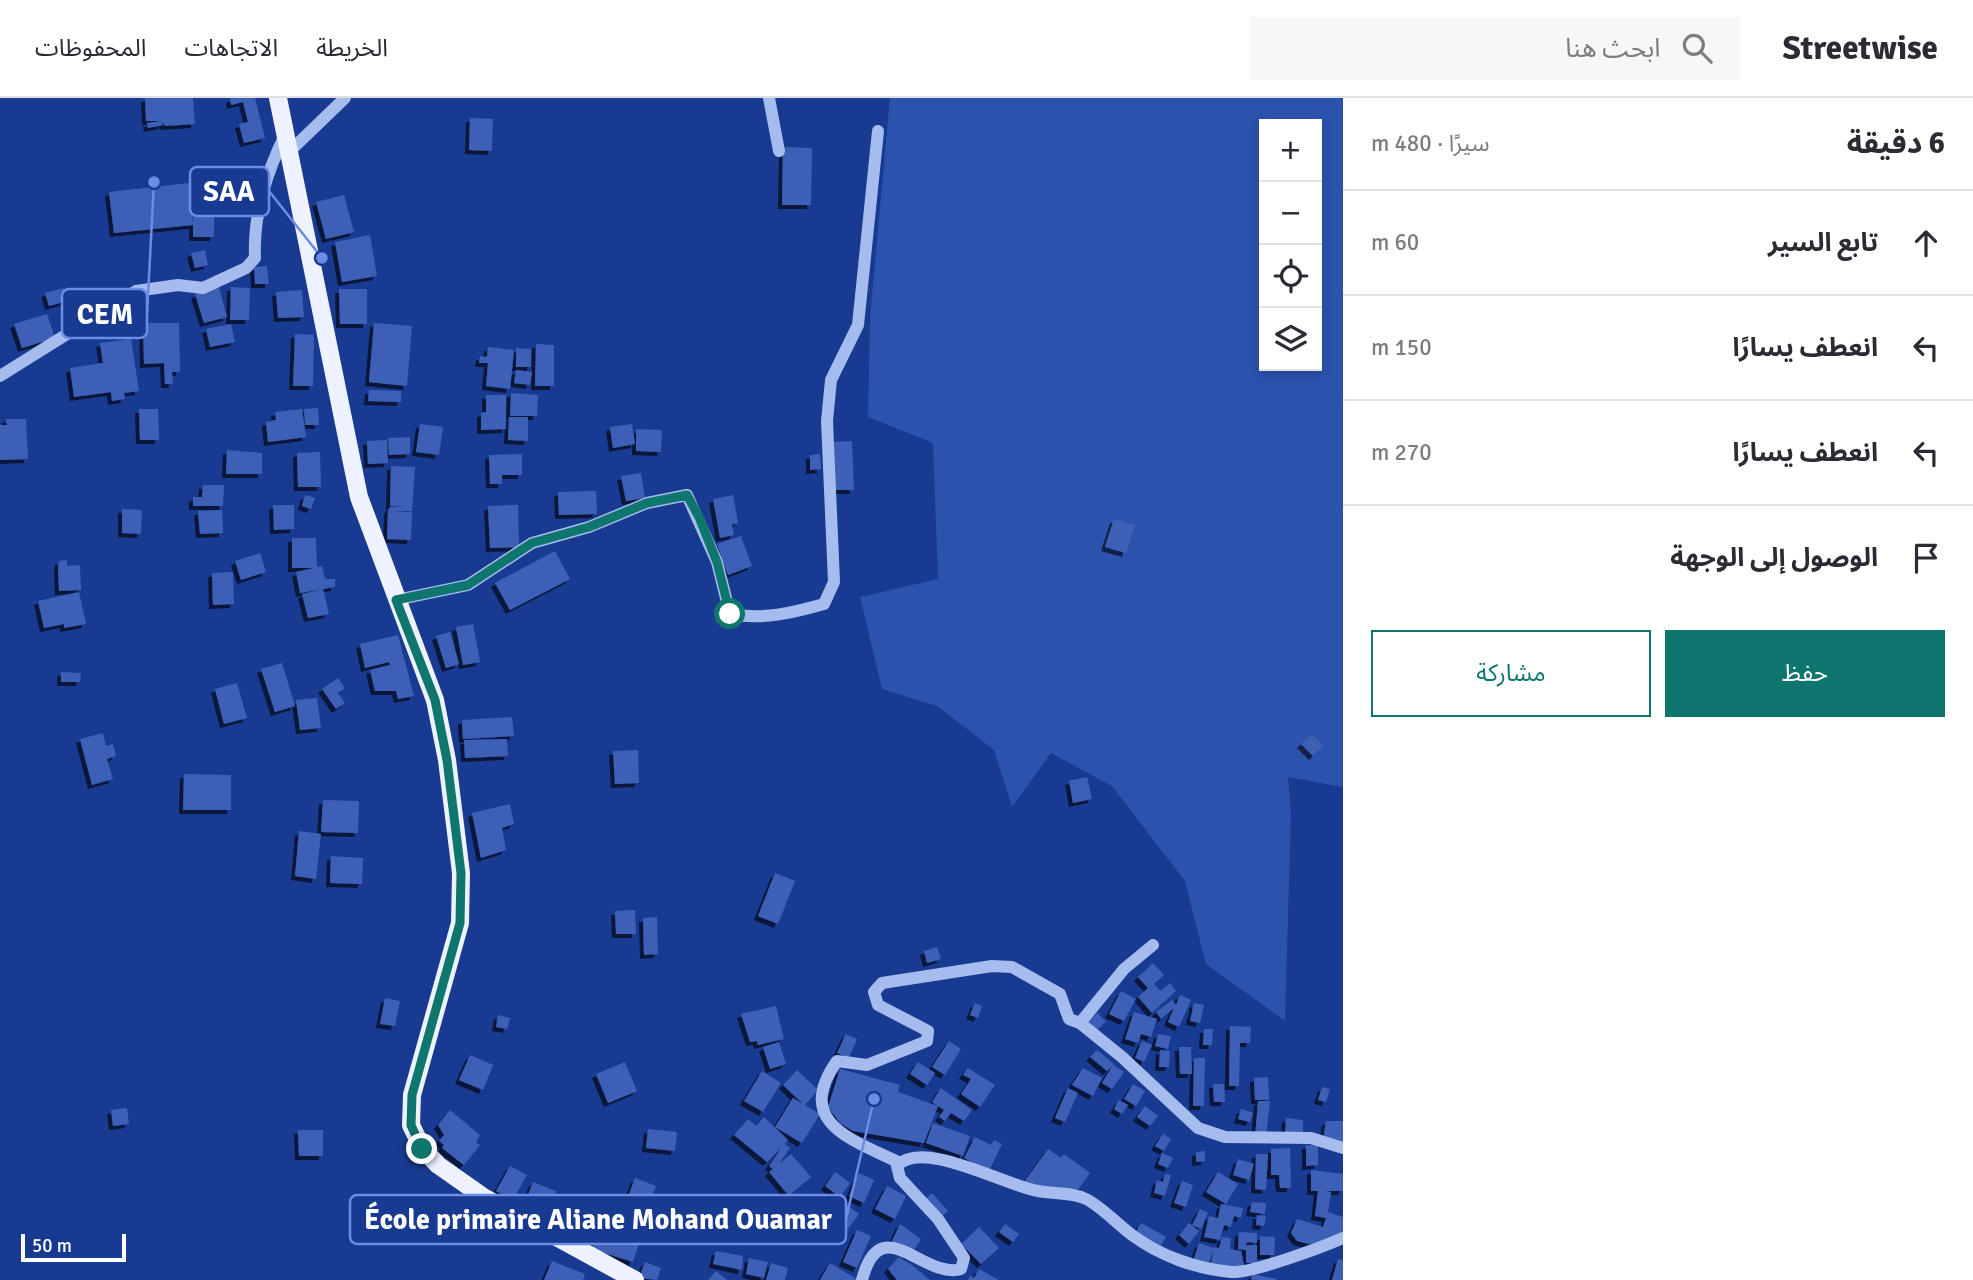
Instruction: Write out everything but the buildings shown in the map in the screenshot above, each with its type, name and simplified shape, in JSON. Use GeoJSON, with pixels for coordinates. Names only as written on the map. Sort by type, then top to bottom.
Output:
{"type":"FeatureCollection","features":[{"type":"Feature","properties":{"kind":"main road"},"geometry":{"type":"LineString","coordinates":[[278,98],[359,497],[435,700],[447,760],[461,873],[460,923],[412,1095],[411,1125],[422,1149],[438,1165],[476,1191],[635,1280]]}},
{"type":"Feature","properties":{"kind":"street"},"geometry":{"type":"LineString","coordinates":[[290,151],[345,98]]}},
{"type":"Feature","properties":{"kind":"street"},"geometry":{"type":"LineString","coordinates":[[769,98],[779,151]]}},
{"type":"Feature","properties":{"kind":"street"},"geometry":{"type":"LineString","coordinates":[[396,600],[468,585],[532,543],[589,527],[647,503],[687,495],[717,562],[730,614],[753,618],[787,614],[824,604],[834,582],[827,421],[831,380],[858,325],[878,131]]}},
{"type":"Feature","properties":{"kind":"street"},"geometry":{"type":"LineString","coordinates":[[0,376],[136,291],[178,285],[203,288],[246,268],[255,258],[254,237],[270,164],[286,133]]}},
{"type":"Feature","properties":{"kind":"street"},"geometry":{"type":"LineString","coordinates":[[1080,1023],[1124,969],[1153,945]]}},
{"type":"Feature","properties":{"kind":"street"},"geometry":{"type":"LineString","coordinates":[[901,1163],[844,1135],[827,1119],[819,1104],[825,1082],[837,1061],[867,1065],[928,1041],[928,1031],[878,1004],[874,992],[881,984],[992,966],[1012,967],[1060,994],[1069,1018],[1080,1023],[1122,1057],[1198,1128],[1225,1137],[1311,1138],[1343,1148]]}},
{"type":"Feature","properties":{"kind":"street"},"geometry":{"type":"LineString","coordinates":[[862,1280],[866,1265],[876,1253],[888,1248],[903,1253],[937,1273],[949,1275],[961,1269],[964,1258],[938,1219],[900,1178],[898,1166],[914,1156],[936,1158],[1037,1191],[1085,1198],[1150,1247],[1211,1269],[1234,1273],[1254,1269],[1343,1238]]}},
{"type":"Feature","properties":{"kind":"shaded area"},"geometry":{"type":"Polygon","coordinates":[[[890,98],[1343,98],[1343,787],[1288,777],[1291,812],[1285,1021],[1206,964],[1185,881],[1112,786],[1051,753],[1012,807],[994,750],[937,706],[882,689],[860,597],[938,579],[933,443],[868,417],[870,318],[890,98]]]}},
{"type":"Feature","properties":{"kind":"place","name":"CEM"},"geometry":{"type":"Point","coordinates":[154,182]}},
{"type":"Feature","properties":{"kind":"place","name":"SAA"},"geometry":{"type":"Point","coordinates":[322,258]}},
{"type":"Feature","properties":{"kind":"place","name":"École primaire Aliane Mohand Ouamar"},"geometry":{"type":"Point","coordinates":[874,1099]}},
{"type":"Feature","properties":{"kind":"route"},"geometry":{"type":"LineString","coordinates":[[422,1149],[411,1125],[412,1095],[427,1033],[460,923],[461,873],[447,760],[435,700],[396,600],[468,585],[532,543],[589,527],[647,503],[687,495],[717,562],[723,595],[730,614]]}}]}
